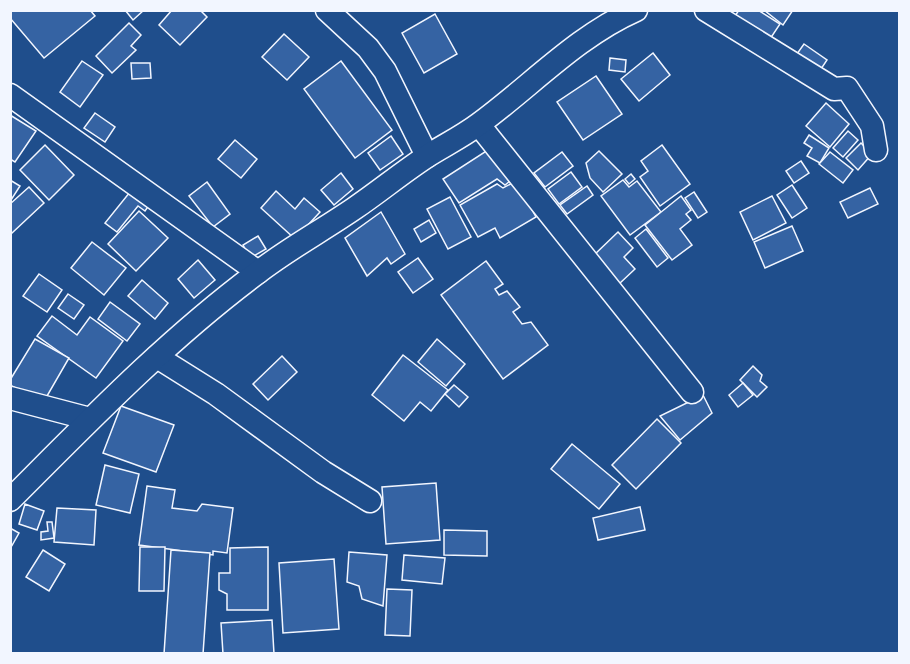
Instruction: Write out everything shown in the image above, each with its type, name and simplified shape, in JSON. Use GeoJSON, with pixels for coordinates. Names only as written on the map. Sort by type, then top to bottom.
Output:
{"type":"FeatureCollection","features":[{"type":"Feature","properties":{"kind":"street"},"geometry":{"type":"LineString","coordinates":[[327,10],[368,48],[385,71],[428,156]]}},
{"type":"Feature","properties":{"kind":"street"},"geometry":{"type":"LineString","coordinates":[[10,500],[90,419],[157,357],[198,320],[258,272],[356,208],[428,156],[478,125],[610,15],[636,10]]}},
{"type":"Feature","properties":{"kind":"street"},"geometry":{"type":"LineString","coordinates":[[706,10],[834,89],[847,88],[872,126],[876,150]]}},
{"type":"Feature","properties":{"kind":"street"},"geometry":{"type":"LineString","coordinates":[[10,95],[258,272]]}},
{"type":"Feature","properties":{"kind":"street"},"geometry":{"type":"LineString","coordinates":[[478,125],[692,392]]}},
{"type":"Feature","properties":{"kind":"street"},"geometry":{"type":"LineString","coordinates":[[157,357],[216,394],[323,472],[370,501]]}},
{"type":"Feature","properties":{"kind":"street"},"geometry":{"type":"LineString","coordinates":[[10,398],[90,419]]}},
{"type":"Feature","properties":{"kind":"building"},"geometry":{"type":"Polygon","coordinates":[[[10,10],[90,10],[95,16],[44,58],[10,18],[10,10]]]}},
{"type":"Feature","properties":{"kind":"building"},"geometry":{"type":"Polygon","coordinates":[[[125,10],[144,10],[133,20],[125,10]]]}},
{"type":"Feature","properties":{"kind":"building"},"geometry":{"type":"Polygon","coordinates":[[[172,10],[200,10],[207,17],[180,45],[159,25],[172,10]]]}},
{"type":"Feature","properties":{"kind":"building"},"geometry":{"type":"Polygon","coordinates":[[[739,10],[758,10],[780,24],[768,42],[733,19],[739,10]]]}},
{"type":"Feature","properties":{"kind":"building"},"geometry":{"type":"Polygon","coordinates":[[[764,10],[793,10],[783,25],[764,10]]]}},
{"type":"Feature","properties":{"kind":"building"},"geometry":{"type":"Polygon","coordinates":[[[435,14],[457,54],[424,73],[402,33],[435,14]]]}},
{"type":"Feature","properties":{"kind":"building"},"geometry":{"type":"Polygon","coordinates":[[[129,23],[141,35],[131,46],[136,50],[112,73],[96,56],[129,23]]]}},
{"type":"Feature","properties":{"kind":"building"},"geometry":{"type":"Polygon","coordinates":[[[284,34],[309,57],[287,80],[262,57],[284,34]]]}},
{"type":"Feature","properties":{"kind":"building"},"geometry":{"type":"Polygon","coordinates":[[[804,44],[827,60],[817,75],[794,58],[804,44]]]}},
{"type":"Feature","properties":{"kind":"building"},"geometry":{"type":"Polygon","coordinates":[[[653,53],[670,75],[639,101],[621,79],[653,53]]]}},
{"type":"Feature","properties":{"kind":"building"},"geometry":{"type":"Polygon","coordinates":[[[610,58],[626,60],[625,72],[609,70],[610,58]]]}},
{"type":"Feature","properties":{"kind":"building"},"geometry":{"type":"Polygon","coordinates":[[[82,61],[103,75],[80,107],[60,92],[82,61]]]}},
{"type":"Feature","properties":{"kind":"building"},"geometry":{"type":"Polygon","coordinates":[[[341,61],[392,130],[355,158],[304,89],[341,61]]]}},
{"type":"Feature","properties":{"kind":"building"},"geometry":{"type":"Polygon","coordinates":[[[131,63],[150,63],[151,78],[132,79],[131,63]]]}},
{"type":"Feature","properties":{"kind":"building"},"geometry":{"type":"Polygon","coordinates":[[[596,76],[622,114],[583,140],[557,102],[596,76]]]}},
{"type":"Feature","properties":{"kind":"building"},"geometry":{"type":"Polygon","coordinates":[[[826,103],[849,124],[830,147],[806,126],[826,103]]]}},
{"type":"Feature","properties":{"kind":"building"},"geometry":{"type":"Polygon","coordinates":[[[95,113],[115,127],[105,142],[84,128],[95,113]]]}},
{"type":"Feature","properties":{"kind":"building"},"geometry":{"type":"Polygon","coordinates":[[[10,115],[36,131],[15,162],[10,159],[10,115]]]}},
{"type":"Feature","properties":{"kind":"building"},"geometry":{"type":"Polygon","coordinates":[[[848,131],[858,140],[843,157],[833,148],[848,131]]]}},
{"type":"Feature","properties":{"kind":"building"},"geometry":{"type":"Polygon","coordinates":[[[809,135],[829,148],[820,163],[807,156],[812,148],[804,143],[809,135]]]}},
{"type":"Feature","properties":{"kind":"building"},"geometry":{"type":"Polygon","coordinates":[[[391,136],[403,154],[380,170],[368,153],[391,136]]]}},
{"type":"Feature","properties":{"kind":"building"},"geometry":{"type":"Polygon","coordinates":[[[235,140],[257,159],[241,178],[218,159],[235,140]]]}},
{"type":"Feature","properties":{"kind":"building"},"geometry":{"type":"Polygon","coordinates":[[[861,143],[872,154],[858,170],[846,158],[861,143]]]}},
{"type":"Feature","properties":{"kind":"building"},"geometry":{"type":"Polygon","coordinates":[[[45,145],[74,175],[49,200],[20,170],[45,145]]]}},
{"type":"Feature","properties":{"kind":"building"},"geometry":{"type":"Polygon","coordinates":[[[662,145],[690,184],[660,206],[640,177],[648,171],[641,161],[662,145]]]}},
{"type":"Feature","properties":{"kind":"building"},"geometry":{"type":"Polygon","coordinates":[[[494,146],[514,178],[505,185],[497,179],[459,203],[443,179],[494,146]]]}},
{"type":"Feature","properties":{"kind":"building"},"geometry":{"type":"Polygon","coordinates":[[[599,151],[622,174],[603,192],[590,178],[586,163],[599,151]]]}},
{"type":"Feature","properties":{"kind":"building"},"geometry":{"type":"Polygon","coordinates":[[[562,152],[573,166],[545,187],[534,173],[562,152]]]}},
{"type":"Feature","properties":{"kind":"building"},"geometry":{"type":"Polygon","coordinates":[[[830,152],[853,170],[843,183],[819,164],[830,152]]]}},
{"type":"Feature","properties":{"kind":"building"},"geometry":{"type":"Polygon","coordinates":[[[801,161],[809,173],[794,183],[786,171],[801,161]]]}},
{"type":"Feature","properties":{"kind":"building"},"geometry":{"type":"Polygon","coordinates":[[[571,172],[582,187],[559,204],[548,189],[571,172]]]}},
{"type":"Feature","properties":{"kind":"building"},"geometry":{"type":"Polygon","coordinates":[[[341,173],[353,189],[334,205],[321,190],[341,173]]]}},
{"type":"Feature","properties":{"kind":"building"},"geometry":{"type":"Polygon","coordinates":[[[631,174],[635,179],[629,184],[625,179],[631,174]]]}},
{"type":"Feature","properties":{"kind":"building"},"geometry":{"type":"Polygon","coordinates":[[[10,180],[20,186],[11,200],[10,200],[10,180]]]}},
{"type":"Feature","properties":{"kind":"building"},"geometry":{"type":"Polygon","coordinates":[[[623,180],[629,187],[637,181],[661,212],[630,235],[601,196],[623,180]]]}},
{"type":"Feature","properties":{"kind":"building"},"geometry":{"type":"Polygon","coordinates":[[[516,181],[536,217],[500,238],[495,228],[478,237],[460,205],[497,184],[503,188],[516,181]]]}},
{"type":"Feature","properties":{"kind":"building"},"geometry":{"type":"Polygon","coordinates":[[[207,182],[230,214],[213,227],[189,196],[207,182]]]}},
{"type":"Feature","properties":{"kind":"building"},"geometry":{"type":"Polygon","coordinates":[[[792,185],[807,208],[792,218],[777,195],[792,185]]]}},
{"type":"Feature","properties":{"kind":"building"},"geometry":{"type":"Polygon","coordinates":[[[587,186],[593,195],[567,214],[560,205],[587,186]]]}},
{"type":"Feature","properties":{"kind":"building"},"geometry":{"type":"Polygon","coordinates":[[[29,187],[44,203],[12,233],[10,231],[10,204],[29,187]]]}},
{"type":"Feature","properties":{"kind":"building"},"geometry":{"type":"Polygon","coordinates":[[[134,187],[152,201],[145,211],[138,206],[117,232],[105,223],[134,187]]]}},
{"type":"Feature","properties":{"kind":"building"},"geometry":{"type":"Polygon","coordinates":[[[870,188],[878,204],[848,218],[840,202],[870,188]]]}},
{"type":"Feature","properties":{"kind":"building"},"geometry":{"type":"Polygon","coordinates":[[[276,191],[295,209],[304,198],[320,212],[295,239],[261,208],[276,191]]]}},
{"type":"Feature","properties":{"kind":"building"},"geometry":{"type":"Polygon","coordinates":[[[694,192],[707,212],[698,218],[685,198],[694,192]]]}},
{"type":"Feature","properties":{"kind":"building"},"geometry":{"type":"Polygon","coordinates":[[[681,196],[691,210],[686,214],[691,220],[680,229],[692,245],[672,260],[645,225],[681,196]]]}},
{"type":"Feature","properties":{"kind":"building"},"geometry":{"type":"Polygon","coordinates":[[[772,196],[786,223],[753,240],[740,212],[772,196]]]}},
{"type":"Feature","properties":{"kind":"building"},"geometry":{"type":"Polygon","coordinates":[[[450,197],[471,237],[448,249],[427,209],[450,197]]]}},
{"type":"Feature","properties":{"kind":"building"},"geometry":{"type":"Polygon","coordinates":[[[139,211],[168,238],[136,271],[108,244],[139,211]]]}},
{"type":"Feature","properties":{"kind":"building"},"geometry":{"type":"Polygon","coordinates":[[[381,212],[405,254],[391,264],[387,258],[367,276],[345,238],[381,212]]]}},
{"type":"Feature","properties":{"kind":"building"},"geometry":{"type":"Polygon","coordinates":[[[429,220],[436,233],[421,242],[414,229],[429,220]]]}},
{"type":"Feature","properties":{"kind":"building"},"geometry":{"type":"Polygon","coordinates":[[[792,226],[803,251],[765,268],[754,242],[792,226]]]}},
{"type":"Feature","properties":{"kind":"building"},"geometry":{"type":"Polygon","coordinates":[[[646,229],[668,258],[657,267],[635,238],[646,229]]]}},
{"type":"Feature","properties":{"kind":"building"},"geometry":{"type":"Polygon","coordinates":[[[618,232],[633,248],[624,257],[635,269],[619,284],[593,256],[618,232]]]}},
{"type":"Feature","properties":{"kind":"building"},"geometry":{"type":"Polygon","coordinates":[[[258,236],[266,249],[250,258],[243,245],[258,236]]]}},
{"type":"Feature","properties":{"kind":"building"},"geometry":{"type":"Polygon","coordinates":[[[92,242],[126,268],[104,295],[71,268],[92,242]]]}},
{"type":"Feature","properties":{"kind":"building"},"geometry":{"type":"Polygon","coordinates":[[[418,258],[433,279],[413,293],[398,272],[418,258]]]}},
{"type":"Feature","properties":{"kind":"building"},"geometry":{"type":"Polygon","coordinates":[[[198,260],[215,280],[194,298],[178,279],[198,260]]]}},
{"type":"Feature","properties":{"kind":"building"},"geometry":{"type":"Polygon","coordinates":[[[486,261],[503,284],[495,289],[499,295],[507,291],[520,307],[513,312],[522,324],[531,322],[548,345],[503,379],[441,295],[486,261]]]}},
{"type":"Feature","properties":{"kind":"building"},"geometry":{"type":"Polygon","coordinates":[[[39,274],[62,290],[47,312],[23,296],[39,274]]]}},
{"type":"Feature","properties":{"kind":"building"},"geometry":{"type":"Polygon","coordinates":[[[142,280],[168,303],[155,319],[128,296],[142,280]]]}},
{"type":"Feature","properties":{"kind":"building"},"geometry":{"type":"Polygon","coordinates":[[[68,294],[84,305],[74,319],[58,308],[68,294]]]}},
{"type":"Feature","properties":{"kind":"building"},"geometry":{"type":"Polygon","coordinates":[[[110,302],[140,324],[127,341],[98,319],[110,302]]]}},
{"type":"Feature","properties":{"kind":"building"},"geometry":{"type":"Polygon","coordinates":[[[52,316],[77,335],[90,317],[123,341],[96,378],[37,336],[52,316]]]}},
{"type":"Feature","properties":{"kind":"building"},"geometry":{"type":"Polygon","coordinates":[[[35,339],[69,358],[43,403],[10,385],[10,380],[35,339]]]}},
{"type":"Feature","properties":{"kind":"building"},"geometry":{"type":"Polygon","coordinates":[[[437,339],[465,364],[446,386],[418,362],[437,339]]]}},
{"type":"Feature","properties":{"kind":"building"},"geometry":{"type":"Polygon","coordinates":[[[403,355],[448,390],[431,411],[420,402],[404,421],[372,395],[403,355]]]}},
{"type":"Feature","properties":{"kind":"building"},"geometry":{"type":"Polygon","coordinates":[[[282,356],[297,372],[268,400],[253,384],[282,356]]]}},
{"type":"Feature","properties":{"kind":"building"},"geometry":{"type":"Polygon","coordinates":[[[753,366],[762,375],[760,381],[767,387],[757,397],[740,380],[753,366]]]}},
{"type":"Feature","properties":{"kind":"building"},"geometry":{"type":"Polygon","coordinates":[[[743,383],[753,395],[738,407],[729,395],[743,383]]]}},
{"type":"Feature","properties":{"kind":"building"},"geometry":{"type":"Polygon","coordinates":[[[454,385],[468,397],[459,407],[445,394],[454,385]]]}},
{"type":"Feature","properties":{"kind":"building"},"geometry":{"type":"Polygon","coordinates":[[[703,395],[712,413],[680,440],[660,416],[703,395]]]}},
{"type":"Feature","properties":{"kind":"building"},"geometry":{"type":"Polygon","coordinates":[[[121,406],[174,425],[156,472],[103,453],[121,406]]]}},
{"type":"Feature","properties":{"kind":"building"},"geometry":{"type":"Polygon","coordinates":[[[657,419],[681,443],[636,489],[612,465],[657,419]]]}},
{"type":"Feature","properties":{"kind":"building"},"geometry":{"type":"Polygon","coordinates":[[[572,444],[620,484],[599,509],[551,469],[572,444]]]}},
{"type":"Feature","properties":{"kind":"building"},"geometry":{"type":"Polygon","coordinates":[[[105,465],[139,474],[130,513],[96,505],[105,465]]]}},
{"type":"Feature","properties":{"kind":"building"},"geometry":{"type":"Polygon","coordinates":[[[436,483],[440,540],[386,544],[382,487],[436,483]]]}},
{"type":"Feature","properties":{"kind":"building"},"geometry":{"type":"Polygon","coordinates":[[[147,486],[175,490],[172,508],[197,511],[202,504],[233,508],[227,553],[213,551],[213,555],[139,545],[147,486]]]}},
{"type":"Feature","properties":{"kind":"building"},"geometry":{"type":"Polygon","coordinates":[[[25,504],[44,511],[37,530],[19,524],[25,504]]]}},
{"type":"Feature","properties":{"kind":"building"},"geometry":{"type":"Polygon","coordinates":[[[640,507],[645,530],[598,540],[593,518],[640,507]]]}},
{"type":"Feature","properties":{"kind":"building"},"geometry":{"type":"Polygon","coordinates":[[[57,508],[96,510],[94,545],[54,542],[57,508]]]}},
{"type":"Feature","properties":{"kind":"building"},"geometry":{"type":"Polygon","coordinates":[[[47,522],[52,522],[54,538],[41,540],[41,532],[48,531],[47,522]]]}},
{"type":"Feature","properties":{"kind":"building"},"geometry":{"type":"Polygon","coordinates":[[[10,528],[19,533],[10,549],[10,528]]]}},
{"type":"Feature","properties":{"kind":"building"},"geometry":{"type":"Polygon","coordinates":[[[444,530],[487,531],[487,556],[444,555],[444,530]]]}},
{"type":"Feature","properties":{"kind":"building"},"geometry":{"type":"Polygon","coordinates":[[[140,547],[165,547],[164,591],[139,591],[140,547]]]}},
{"type":"Feature","properties":{"kind":"building"},"geometry":{"type":"Polygon","coordinates":[[[268,547],[268,610],[227,610],[227,594],[219,590],[219,573],[230,573],[230,548],[268,547]]]}},
{"type":"Feature","properties":{"kind":"building"},"geometry":{"type":"Polygon","coordinates":[[[43,550],[65,564],[49,591],[26,577],[43,550]]]}},
{"type":"Feature","properties":{"kind":"building"},"geometry":{"type":"Polygon","coordinates":[[[171,550],[210,553],[203,654],[164,654],[171,550]]]}},
{"type":"Feature","properties":{"kind":"building"},"geometry":{"type":"Polygon","coordinates":[[[349,552],[387,555],[383,606],[362,599],[359,586],[347,582],[349,552]]]}},
{"type":"Feature","properties":{"kind":"building"},"geometry":{"type":"Polygon","coordinates":[[[404,555],[445,558],[442,584],[402,580],[404,555]]]}},
{"type":"Feature","properties":{"kind":"building"},"geometry":{"type":"Polygon","coordinates":[[[334,559],[339,629],[283,633],[279,563],[334,559]]]}},
{"type":"Feature","properties":{"kind":"building"},"geometry":{"type":"Polygon","coordinates":[[[387,589],[412,590],[410,636],[385,635],[387,589]]]}},
{"type":"Feature","properties":{"kind":"building"},"geometry":{"type":"Polygon","coordinates":[[[272,620],[274,654],[223,654],[221,623],[272,620]]]}}]}
